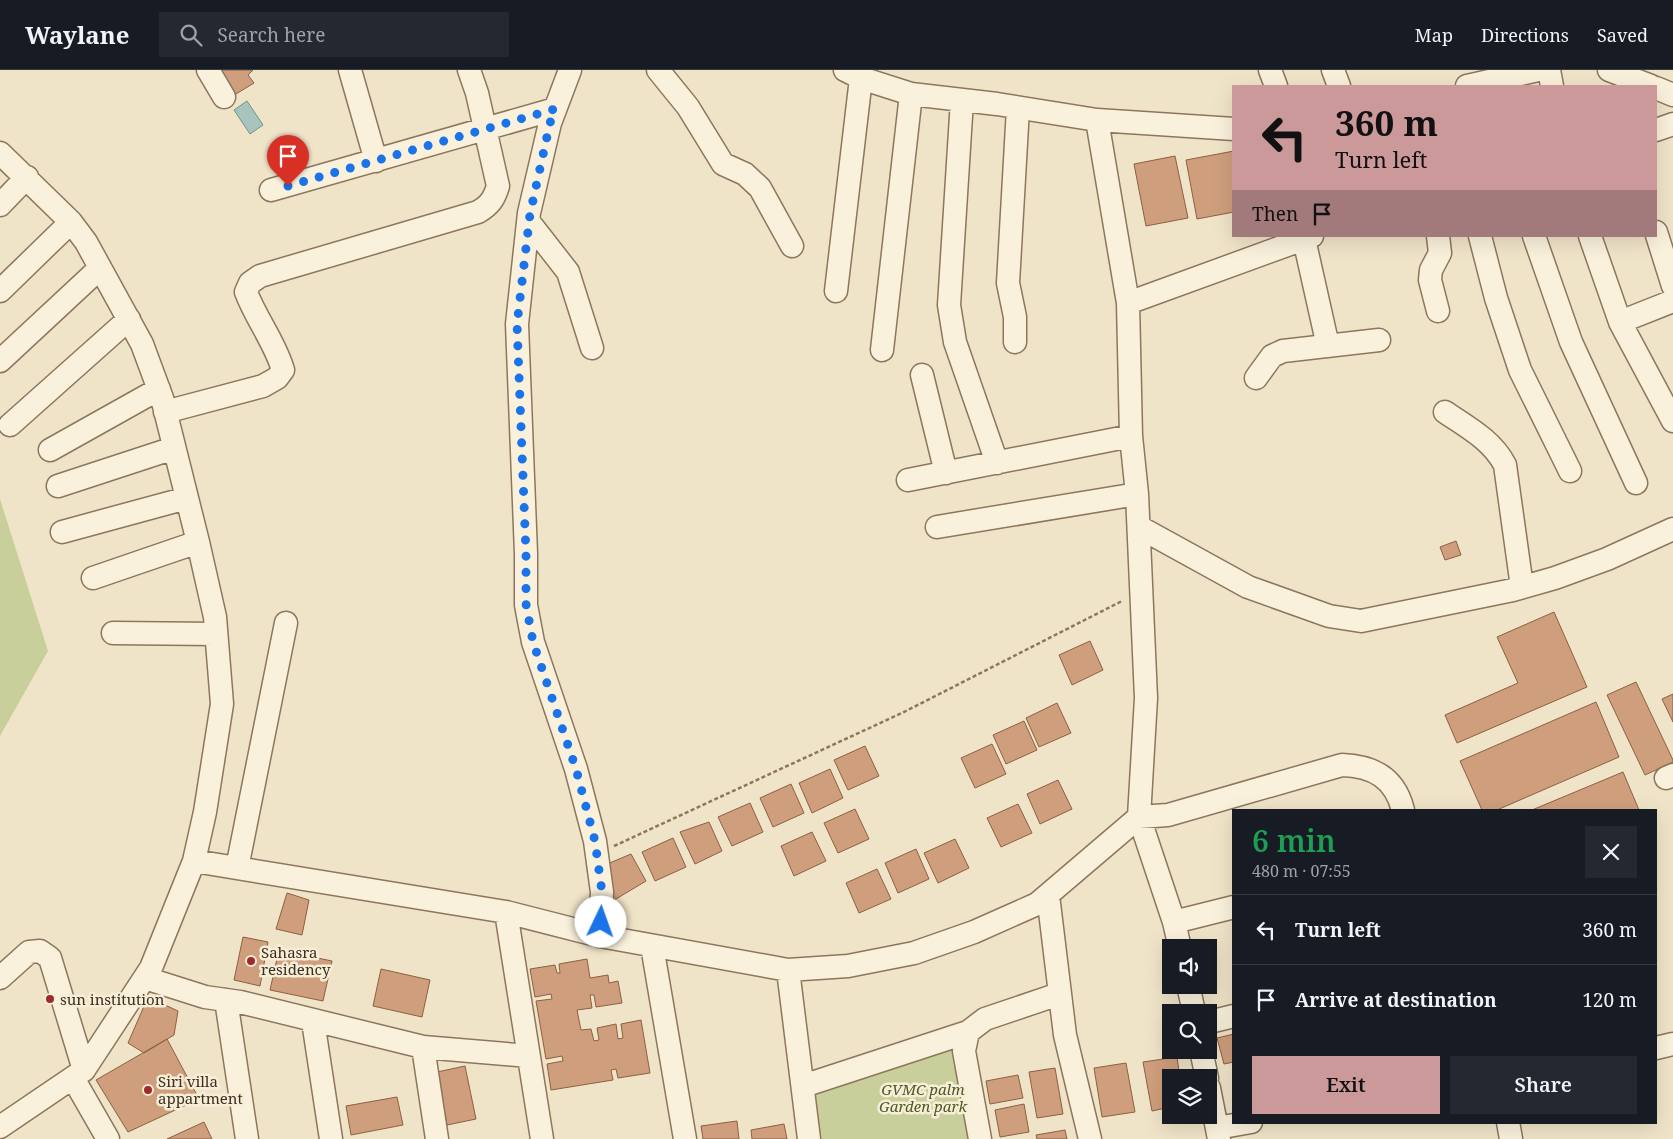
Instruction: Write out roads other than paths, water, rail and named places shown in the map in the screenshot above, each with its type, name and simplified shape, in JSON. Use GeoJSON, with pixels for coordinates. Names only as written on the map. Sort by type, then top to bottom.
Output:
{"type":"FeatureCollection","features":[{"type":"Feature","properties":{"kind":"street"},"geometry":{"type":"LineString","coordinates":[[208,70],[224,97]]}},
{"type":"Feature","properties":{"kind":"street"},"geometry":{"type":"LineString","coordinates":[[350,70],[376,161]]}},
{"type":"Feature","properties":{"kind":"street"},"geometry":{"type":"LineString","coordinates":[[165,412],[263,386],[277,378],[283,370],[280,359],[253,310],[246,292],[250,283],[260,276],[478,212],[488,206],[495,198],[498,186],[486,130],[469,70]]}},
{"type":"Feature","properties":{"kind":"street"},"geometry":{"type":"LineString","coordinates":[[570,70],[550,123],[528,222],[517,324],[526,554],[526,604],[533,642],[576,769],[597,854],[602,892],[600,936]]}},
{"type":"Feature","properties":{"kind":"street"},"geometry":{"type":"LineString","coordinates":[[658,70],[688,108],[723,164],[745,174],[760,188],[792,246]]}},
{"type":"Feature","properties":{"kind":"street"},"geometry":{"type":"LineString","coordinates":[[1270,70],[1276,85]]}},
{"type":"Feature","properties":{"kind":"street"},"geometry":{"type":"LineString","coordinates":[[1333,70],[1339,85]]}},
{"type":"Feature","properties":{"kind":"street"},"geometry":{"type":"LineString","coordinates":[[1471,85],[1538,70]]}},
{"type":"Feature","properties":{"kind":"street"},"geometry":{"type":"LineString","coordinates":[[1549,70],[1552,85]]}},
{"type":"Feature","properties":{"kind":"street"},"geometry":{"type":"LineString","coordinates":[[1609,70],[1648,85]]}},
{"type":"Feature","properties":{"kind":"street"},"geometry":{"type":"LineString","coordinates":[[836,291],[853,74],[911,94],[1097,120],[1232,129]]}},
{"type":"Feature","properties":{"kind":"street"},"geometry":{"type":"LineString","coordinates":[[1657,88],[1673,95]]}},
{"type":"Feature","properties":{"kind":"street"},"geometry":{"type":"LineString","coordinates":[[882,350],[911,94]]}},
{"type":"Feature","properties":{"kind":"street"},"geometry":{"type":"LineString","coordinates":[[962,100],[949,305],[955,342],[997,463]]}},
{"type":"Feature","properties":{"kind":"street"},"geometry":{"type":"LineString","coordinates":[[1015,342],[1015,317],[1008,283],[1018,108]]}},
{"type":"Feature","properties":{"kind":"street"},"geometry":{"type":"LineString","coordinates":[[271,190],[555,109]]}},
{"type":"Feature","properties":{"kind":"street"},"geometry":{"type":"LineString","coordinates":[[1097,120],[1128,303],[1131,436],[1139,527],[1146,698],[1139,817],[1178,939]]}},
{"type":"Feature","properties":{"kind":"street"},"geometry":{"type":"LineString","coordinates":[[1657,130],[1673,124]]}},
{"type":"Feature","properties":{"kind":"street"},"geometry":{"type":"LineString","coordinates":[[0,153],[27,177],[71,222],[86,242],[142,344],[159,389],[215,617],[222,704],[205,812],[194,861],[145,978],[78,1074],[0,1127]]}},
{"type":"Feature","properties":{"kind":"street"},"geometry":{"type":"LineString","coordinates":[[0,205],[27,177]]}},
{"type":"Feature","properties":{"kind":"street"},"geometry":{"type":"LineString","coordinates":[[0,291],[71,222]]}},
{"type":"Feature","properties":{"kind":"street"},"geometry":{"type":"LineString","coordinates":[[528,222],[568,272],[592,348]]}},
{"type":"Feature","properties":{"kind":"street"},"geometry":{"type":"LineString","coordinates":[[1657,235],[1673,286]]}},
{"type":"Feature","properties":{"kind":"street"},"geometry":{"type":"LineString","coordinates":[[1438,237],[1440,253],[1431,270],[1430,280],[1438,311]]}},
{"type":"Feature","properties":{"kind":"street"},"geometry":{"type":"LineString","coordinates":[[1480,237],[1496,298],[1520,370],[1570,471]]}},
{"type":"Feature","properties":{"kind":"street"},"geometry":{"type":"LineString","coordinates":[[1534,237],[1571,342],[1636,483]]}},
{"type":"Feature","properties":{"kind":"street"},"geometry":{"type":"LineString","coordinates":[[1590,237],[1620,322],[1673,421]]}},
{"type":"Feature","properties":{"kind":"street"},"geometry":{"type":"LineString","coordinates":[[1128,303],[1308,238],[1328,346]]}},
{"type":"Feature","properties":{"kind":"street"},"geometry":{"type":"LineString","coordinates":[[0,361],[100,268]]}},
{"type":"Feature","properties":{"kind":"street"},"geometry":{"type":"LineString","coordinates":[[1620,322],[1673,301]]}},
{"type":"Feature","properties":{"kind":"street"},"geometry":{"type":"LineString","coordinates":[[10,425],[129,319]]}},
{"type":"Feature","properties":{"kind":"street"},"geometry":{"type":"LineString","coordinates":[[1256,378],[1272,356],[1283,351],[1379,340]]}},
{"type":"Feature","properties":{"kind":"street"},"geometry":{"type":"LineString","coordinates":[[922,375],[946,473]]}},
{"type":"Feature","properties":{"kind":"street"},"geometry":{"type":"LineString","coordinates":[[50,450],[159,389]]}},
{"type":"Feature","properties":{"kind":"street"},"geometry":{"type":"LineString","coordinates":[[1445,412],[1496,449],[1505,465],[1522,587]]}},
{"type":"Feature","properties":{"kind":"street"},"geometry":{"type":"LineString","coordinates":[[908,480],[1131,436]]}},
{"type":"Feature","properties":{"kind":"street"},"geometry":{"type":"LineString","coordinates":[[58,486],[174,448]]}},
{"type":"Feature","properties":{"kind":"street"},"geometry":{"type":"LineString","coordinates":[[937,526],[1137,494]]}},
{"type":"Feature","properties":{"kind":"street"},"geometry":{"type":"LineString","coordinates":[[62,532],[187,498]]}},
{"type":"Feature","properties":{"kind":"street"},"geometry":{"type":"LineString","coordinates":[[1139,527],[1248,587],[1344,620],[1381,618],[1555,578],[1607,559],[1673,529]]}},
{"type":"Feature","properties":{"kind":"street"},"geometry":{"type":"LineString","coordinates":[[93,578],[198,542]]}},
{"type":"Feature","properties":{"kind":"street"},"geometry":{"type":"LineString","coordinates":[[237,868],[286,623]]}},
{"type":"Feature","properties":{"kind":"street"},"geometry":{"type":"LineString","coordinates":[[113,633],[216,634]]}},
{"type":"Feature","properties":{"kind":"street"},"geometry":{"type":"LineString","coordinates":[[194,861],[506,912],[600,936],[788,970],[848,966],[914,952],[974,932],[1037,904],[1139,817],[1168,815],[1342,765],[1359,765],[1375,770],[1392,782],[1403,809]]}},
{"type":"Feature","properties":{"kind":"street"},"geometry":{"type":"LineString","coordinates":[[1048,895],[1065,1035],[1090,1139]]}},
{"type":"Feature","properties":{"kind":"street"},"geometry":{"type":"LineString","coordinates":[[1174,922],[1232,908]]}},
{"type":"Feature","properties":{"kind":"street"},"geometry":{"type":"LineString","coordinates":[[506,912],[542,1139]]}},
{"type":"Feature","properties":{"kind":"street"},"geometry":{"type":"LineString","coordinates":[[652,946],[685,1139]]}},
{"type":"Feature","properties":{"kind":"street"},"geometry":{"type":"LineString","coordinates":[[0,978],[29,952],[40,951],[50,958],[78,1074],[108,1139]]}},
{"type":"Feature","properties":{"kind":"street"},"geometry":{"type":"LineString","coordinates":[[788,970],[809,1139]]}},
{"type":"Feature","properties":{"kind":"street"},"geometry":{"type":"LineString","coordinates":[[145,978],[205,997],[226,1000],[422,1047],[529,1056]]}},
{"type":"Feature","properties":{"kind":"street"},"geometry":{"type":"LineString","coordinates":[[803,1086],[968,1032],[985,1019],[1059,994]]}},
{"type":"Feature","properties":{"kind":"street"},"geometry":{"type":"LineString","coordinates":[[226,1000],[247,1139]]}},
{"type":"Feature","properties":{"kind":"street"},"geometry":{"type":"LineString","coordinates":[[1217,1020],[1232,1016]]}},
{"type":"Feature","properties":{"kind":"street"},"geometry":{"type":"LineString","coordinates":[[314,1021],[331,1139]]}},
{"type":"Feature","properties":{"kind":"street"},"geometry":{"type":"LineString","coordinates":[[968,1032],[964,1051],[980,1139]]}},
{"type":"Feature","properties":{"kind":"street"},"geometry":{"type":"LineString","coordinates":[[1657,1048],[1673,1044]]}},
{"type":"Feature","properties":{"kind":"street"},"geometry":{"type":"LineString","coordinates":[[422,1047],[436,1139]]}},
{"type":"Feature","properties":{"kind":"street"},"geometry":{"type":"LineString","coordinates":[[1218,1133],[1245,1124]]}},
{"type":"Feature","properties":{"kind":"street"},"geometry":{"type":"LineString","coordinates":[[1508,1124],[1511,1139]]}},
{"type":"Feature","properties":{"kind":"water"},"geometry":{"type":"Polygon","coordinates":[[[247,101],[263,125],[250,134],[234,110],[247,101]]]}},
{"type":"Feature","properties":{"kind":"place","name":"Sahasra residency"},"geometry":{"type":"Point","coordinates":[251,961]}},
{"type":"Feature","properties":{"kind":"place","name":"sun institution"},"geometry":{"type":"Point","coordinates":[50,999]}},
{"type":"Feature","properties":{"kind":"place","name":"Siri villa appartment"},"geometry":{"type":"Point","coordinates":[148,1090]}},
{"type":"Feature","properties":{"kind":"park label","name":"GVMC palm Garden park"},"geometry":{"type":"Point","coordinates":[923,1098]}}]}
